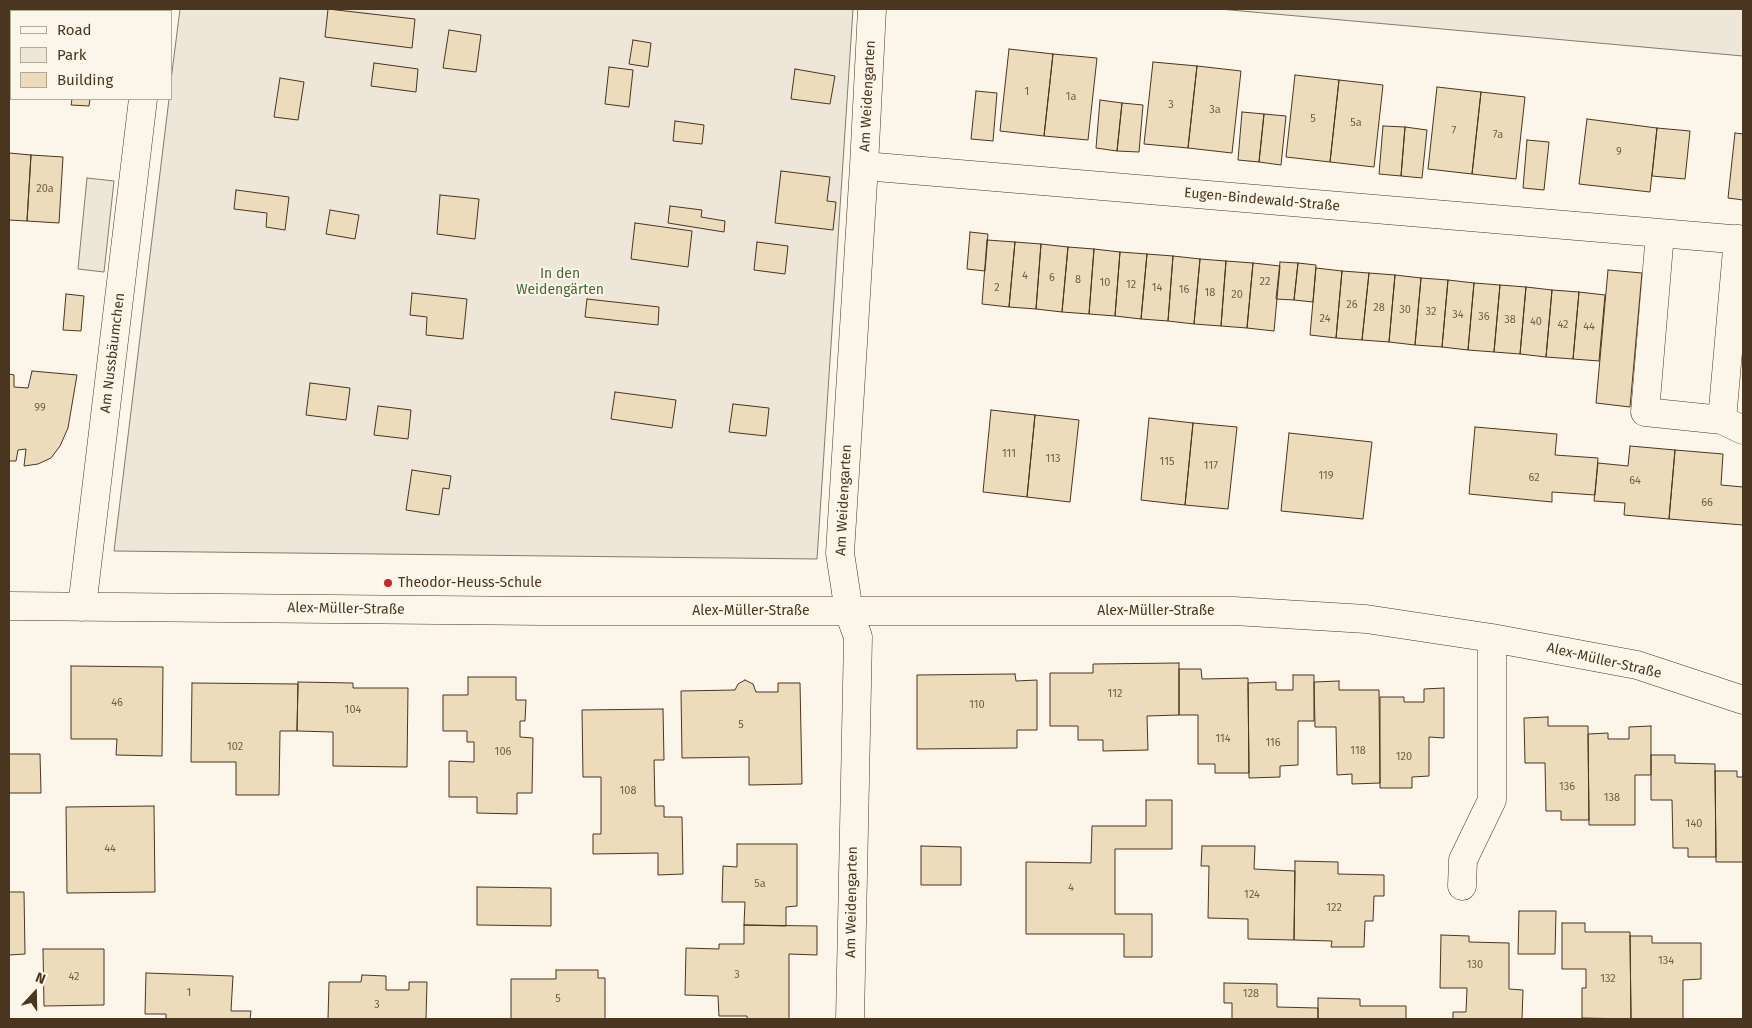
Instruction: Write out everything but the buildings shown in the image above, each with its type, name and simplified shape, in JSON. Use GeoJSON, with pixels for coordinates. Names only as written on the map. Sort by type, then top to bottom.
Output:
{"type":"FeatureCollection","features":[{"type":"Feature","properties":{"kind":"street","name":"Am Weidengarten"},"geometry":{"type":"LineString","coordinates":[[850,1019],[858,637],[849,612],[840,553],[872,9]]}},
{"type":"Feature","properties":{"kind":"street","name":"Am Nussbäumchen"},"geometry":{"type":"LineString","coordinates":[[82,607],[143,100]]}},
{"type":"Feature","properties":{"kind":"street","name":"Eugen-Bindewald-Straße"},"geometry":{"type":"LineString","coordinates":[[864,166],[1660,233],[1741,240],[1733,425],[1646,412],[1660,233]]}},
{"type":"Feature","properties":{"kind":"street","name":"Alex-Müller-Straße"},"geometry":{"type":"LineString","coordinates":[[9,606],[849,612],[1234,611],[1366,618],[1492,638],[1637,666],[1743,700]]}},
{"type":"Feature","properties":{"kind":"street"},"geometry":{"type":"LineString","coordinates":[[1462,886],[1463,860],[1492,800],[1492,638]]}},
{"type":"Feature","properties":{"kind":"green space","name":"In den Weidengärten"},"geometry":{"type":"Polygon","coordinates":[[[180,9],[853,9],[817,559],[114,551],[169,100],[172,100],[172,72],[180,9]]]}},
{"type":"Feature","properties":{"kind":"green space"},"geometry":{"type":"Polygon","coordinates":[[[1219,9],[1743,9],[1743,56],[1219,9]]]}},
{"type":"Feature","properties":{"kind":"shaded area"},"geometry":{"type":"Polygon","coordinates":[[[87,178],[114,181],[104,272],[78,269],[87,178]]]}},
{"type":"Feature","properties":{"kind":"place","name":"Theodor-Heuss-Schule"},"geometry":{"type":"Point","coordinates":[388,583]}}]}
